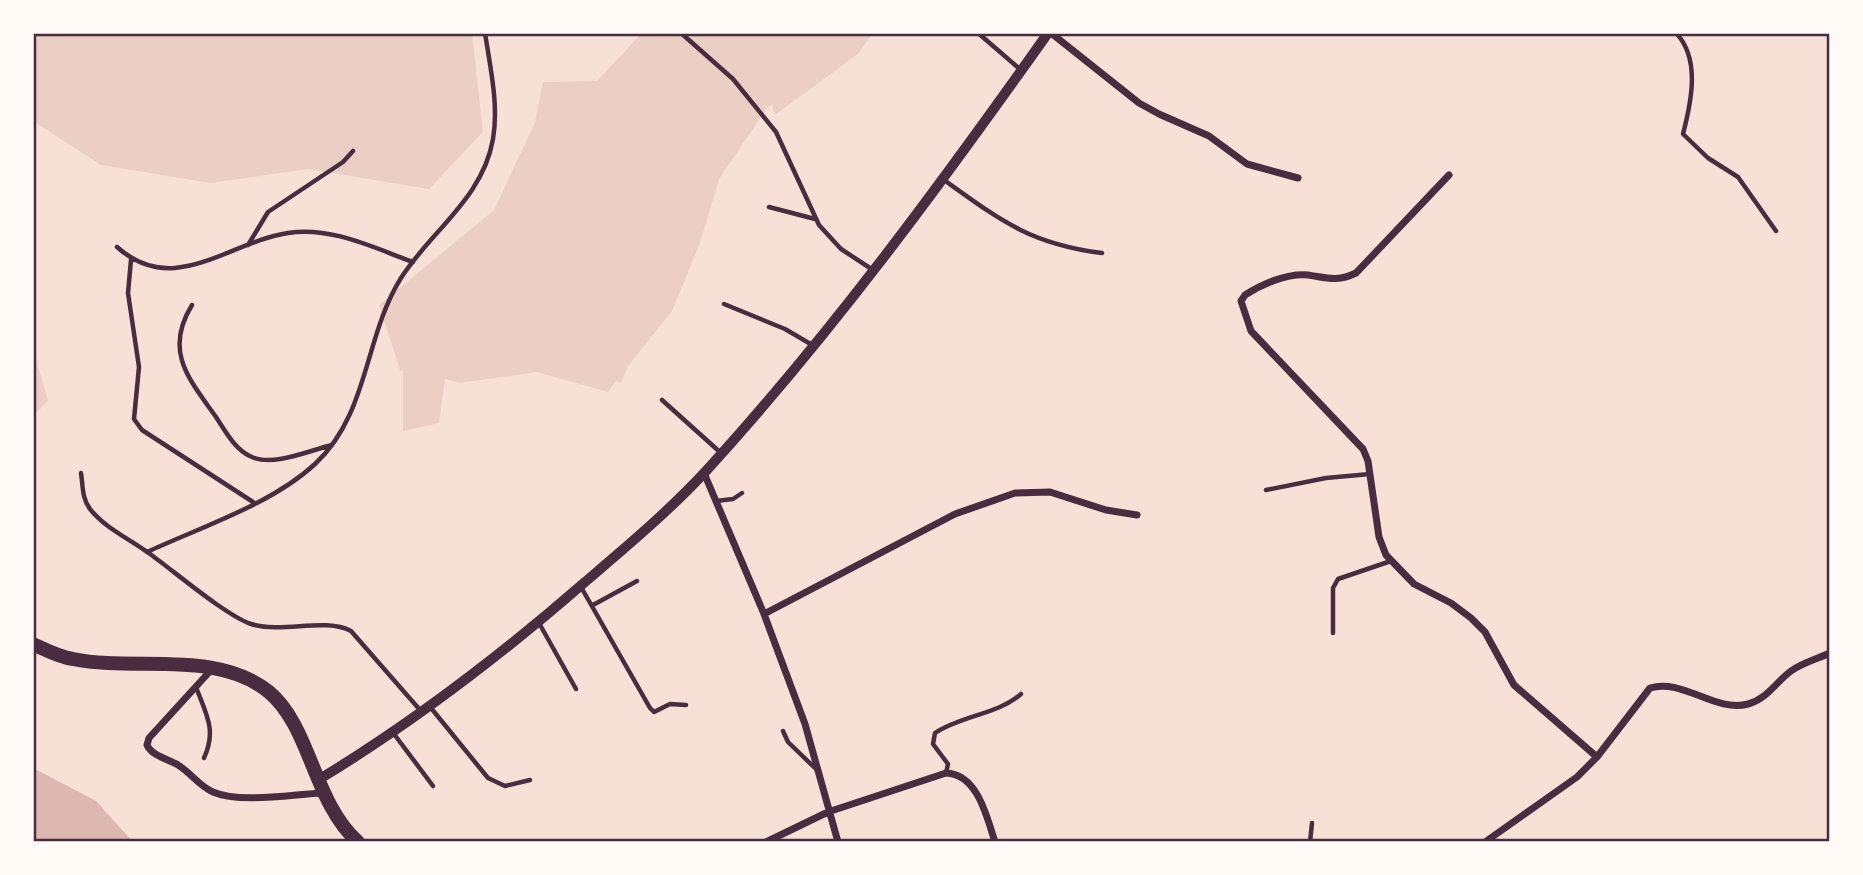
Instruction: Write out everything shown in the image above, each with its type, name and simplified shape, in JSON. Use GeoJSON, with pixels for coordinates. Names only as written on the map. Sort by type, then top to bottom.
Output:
{"type":"FeatureCollection","features":[{"type":"Feature","properties":{"kind":"main road"},"geometry":{"type":"LineString","coordinates":[[33,644],[73,659],[212,669],[254,682],[287,710],[340,823],[358,842]]}},
{"type":"Feature","properties":{"kind":"street"},"geometry":{"type":"LineString","coordinates":[[212,669],[149,738],[147,745],[151,752],[183,768],[200,785],[216,794],[242,797],[321,786],[427,710],[539,622],[704,473],[815,346],[943,180],[1049,33],[1139,103],[1209,136],[1247,164],[1297,177]]}},
{"type":"Feature","properties":{"kind":"street"},"geometry":{"type":"LineString","coordinates":[[1449,175],[1356,273],[1340,281],[1306,275],[1286,277],[1256,288],[1241,301],[1251,331],[1355,437],[1363,449],[1370,474],[1379,537],[1391,562],[1414,584],[1471,618],[1485,632],[1514,685],[1597,757]]}},
{"type":"Feature","properties":{"kind":"street"},"geometry":{"type":"LineString","coordinates":[[704,473],[764,614],[805,724],[838,842]]}},
{"type":"Feature","properties":{"kind":"street"},"geometry":{"type":"LineString","coordinates":[[764,614],[955,514],[1015,493],[1049,492],[1106,510],[1137,515]]}},
{"type":"Feature","properties":{"kind":"street"},"geometry":{"type":"LineString","coordinates":[[1485,842],[1552,797],[1597,757],[1650,688],[1662,684],[1727,705],[1747,705],[1763,697],[1798,666],[1830,653]]}},
{"type":"Feature","properties":{"kind":"street"},"geometry":{"type":"LineString","coordinates":[[765,842],[828,812],[946,773],[955,773],[975,790],[995,842]]}},
{"type":"Feature","properties":{"kind":"lane"},"geometry":{"type":"LineString","coordinates":[[147,552],[283,488],[315,464],[333,445],[355,406],[400,280],[458,212],[480,173],[494,139],[494,104],[485,33]]}},
{"type":"Feature","properties":{"kind":"lane"},"geometry":{"type":"LineString","coordinates":[[681,33],[733,79],[776,132],[816,219],[841,248],[873,271]]}},
{"type":"Feature","properties":{"kind":"lane"},"geometry":{"type":"LineString","coordinates":[[978,33],[1021,71]]}},
{"type":"Feature","properties":{"kind":"lane"},"geometry":{"type":"LineString","coordinates":[[1676,33],[1689,52],[1692,77],[1683,134],[1708,158],[1738,177],[1776,231]]}},
{"type":"Feature","properties":{"kind":"lane"},"geometry":{"type":"LineString","coordinates":[[247,246],[268,212],[343,162],[353,151]]}},
{"type":"Feature","properties":{"kind":"lane"},"geometry":{"type":"LineString","coordinates":[[943,180],[1015,229],[1036,239],[1066,248],[1102,253]]}},
{"type":"Feature","properties":{"kind":"lane"},"geometry":{"type":"LineString","coordinates":[[769,207],[816,219]]}},
{"type":"Feature","properties":{"kind":"lane"},"geometry":{"type":"LineString","coordinates":[[117,247],[131,260],[147,266],[173,270],[201,264],[289,232],[325,233],[413,262]]}},
{"type":"Feature","properties":{"kind":"lane"},"geometry":{"type":"LineString","coordinates":[[131,260],[128,293],[139,367],[134,419],[142,430],[254,502]]}},
{"type":"Feature","properties":{"kind":"lane"},"geometry":{"type":"LineString","coordinates":[[724,304],[815,346]]}},
{"type":"Feature","properties":{"kind":"lane"},"geometry":{"type":"LineString","coordinates":[[192,305],[185,318],[179,348],[183,367],[236,446],[254,458],[275,459],[333,445]]}},
{"type":"Feature","properties":{"kind":"lane"},"geometry":{"type":"LineString","coordinates":[[662,400],[721,453]]}},
{"type":"Feature","properties":{"kind":"lane"},"geometry":{"type":"LineString","coordinates":[[82,473],[84,499],[90,510],[113,530],[248,623],[285,629],[341,626],[351,631],[488,778],[505,786],[530,780]]}},
{"type":"Feature","properties":{"kind":"lane"},"geometry":{"type":"LineString","coordinates":[[1266,490],[1326,478],[1370,474]]}},
{"type":"Feature","properties":{"kind":"lane"},"geometry":{"type":"LineString","coordinates":[[716,501],[733,499],[743,493]]}},
{"type":"Feature","properties":{"kind":"lane"},"geometry":{"type":"LineString","coordinates":[[1333,633],[1333,588],[1338,579],[1391,562]]}},
{"type":"Feature","properties":{"kind":"lane"},"geometry":{"type":"LineString","coordinates":[[593,605],[637,581]]}},
{"type":"Feature","properties":{"kind":"lane"},"geometry":{"type":"LineString","coordinates":[[581,586],[650,708],[654,712],[670,704],[686,705]]}},
{"type":"Feature","properties":{"kind":"lane"},"geometry":{"type":"LineString","coordinates":[[539,622],[576,689]]}},
{"type":"Feature","properties":{"kind":"lane"},"geometry":{"type":"LineString","coordinates":[[196,687],[210,726],[211,742],[204,758]]}},
{"type":"Feature","properties":{"kind":"lane"},"geometry":{"type":"LineString","coordinates":[[946,773],[948,764],[933,744],[935,733],[947,725],[1004,707],[1021,694]]}},
{"type":"Feature","properties":{"kind":"lane"},"geometry":{"type":"LineString","coordinates":[[783,731],[788,742],[817,770]]}},
{"type":"Feature","properties":{"kind":"lane"},"geometry":{"type":"LineString","coordinates":[[394,734],[433,786]]}},
{"type":"Feature","properties":{"kind":"lane"},"geometry":{"type":"LineString","coordinates":[[1310,842],[1312,823]]}},
{"type":"Feature","properties":{"kind":"shaded area"},"geometry":{"type":"Polygon","coordinates":[[[33,33],[472,33],[483,132],[429,189],[308,169],[210,183],[101,165],[33,121],[33,33]]]}},
{"type":"Feature","properties":{"kind":"shaded area"},"geometry":{"type":"Polygon","coordinates":[[[642,33],[873,33],[858,54],[775,115],[772,104],[767,108],[719,179],[700,243],[672,311],[628,366],[621,383],[616,381],[608,392],[537,372],[460,383],[445,379],[439,423],[403,431],[403,371],[400,370],[379,305],[494,210],[535,122],[543,82],[597,81],[642,33]]]}},
{"type":"Feature","properties":{"kind":"shaded area"},"geometry":{"type":"Polygon","coordinates":[[[33,348],[48,401],[33,416],[33,348]]]}},
{"type":"Feature","properties":{"kind":"shaded area"},"geometry":{"type":"Polygon","coordinates":[[[33,768],[96,801],[133,842],[33,842],[33,768]]]}}]}
